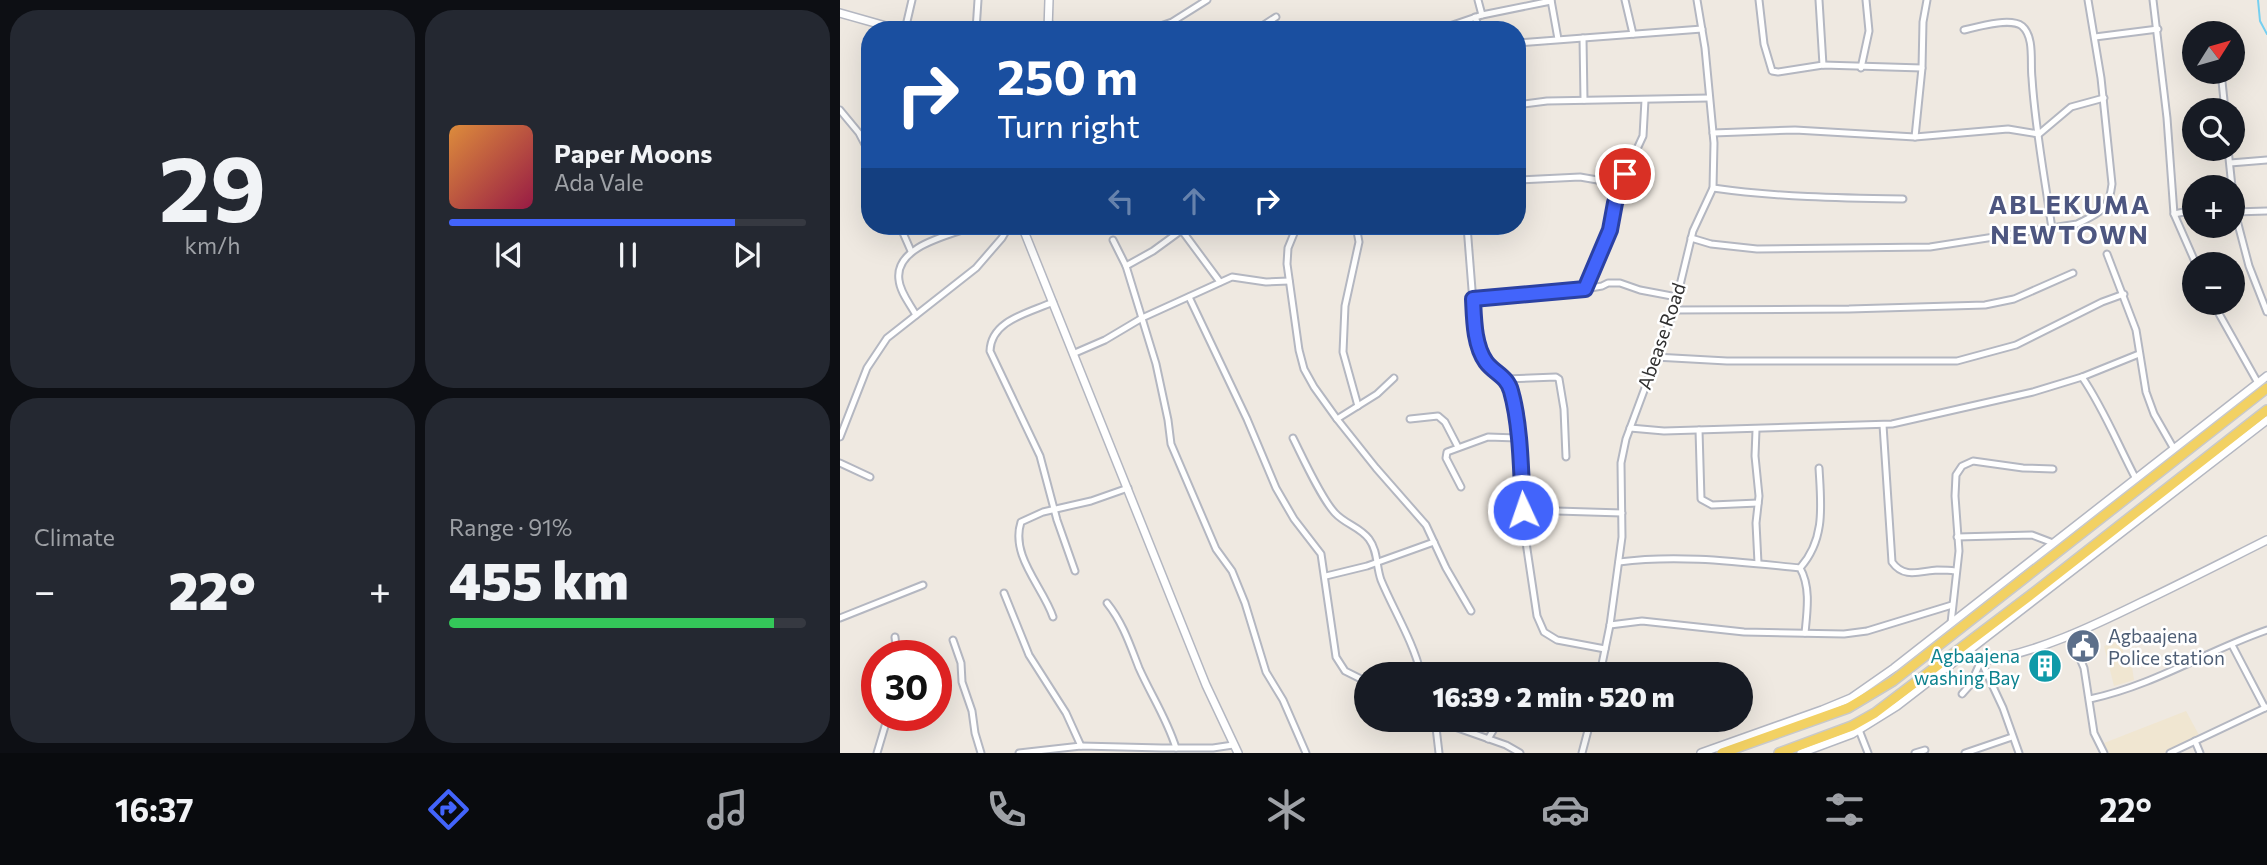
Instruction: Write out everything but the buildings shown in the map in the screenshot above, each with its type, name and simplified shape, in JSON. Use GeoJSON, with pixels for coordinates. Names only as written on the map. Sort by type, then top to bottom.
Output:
{"type":"FeatureCollection","features":[{"type":"Feature","properties":{"kind":"main road"},"geometry":{"type":"LineString","coordinates":[[1722,753],[1848,708],[1893,681],[1975,611],[2026,578],[2168,466],[2262,385]]}},
{"type":"Feature","properties":{"kind":"main road"},"geometry":{"type":"LineString","coordinates":[[1779,753],[1806,748],[1875,713],[2267,410]]}},
{"type":"Feature","properties":{"kind":"main road"},"geometry":{"type":"LineString","coordinates":[[2168,466],[2174,470],[2177,479]]}},
{"type":"Feature","properties":{"kind":"main road"},"geometry":{"type":"LineString","coordinates":[[2026,578],[2036,591]]}},
{"type":"Feature","properties":{"kind":"street"},"geometry":{"type":"LineString","coordinates":[[905,21],[912,0]]}},
{"type":"Feature","properties":{"kind":"street"},"geometry":{"type":"LineString","coordinates":[[977,21],[978,0]]}},
{"type":"Feature","properties":{"kind":"street"},"geometry":{"type":"LineString","coordinates":[[1049,0],[1049,21]]}},
{"type":"Feature","properties":{"kind":"street"},"geometry":{"type":"LineString","coordinates":[[1173,21],[1207,0]]}},
{"type":"Feature","properties":{"kind":"street"},"geometry":{"type":"LineString","coordinates":[[1479,0],[1479,21]]}},
{"type":"Feature","properties":{"kind":"street"},"geometry":{"type":"LineString","coordinates":[[1464,21],[1551,0],[1558,39]]}},
{"type":"Feature","properties":{"kind":"street"},"geometry":{"type":"LineString","coordinates":[[1625,0],[1633,34]]}},
{"type":"Feature","properties":{"kind":"street","name":"Abease Road"},"geometry":{"type":"LineString","coordinates":[[1602,662],[1619,562],[1622,463],[1630,428],[1674,310],[1691,238],[1713,188],[1713,133],[1697,0]]}},
{"type":"Feature","properties":{"kind":"street"},"geometry":{"type":"LineString","coordinates":[[1759,0],[1764,44],[1772,71],[1823,65],[1922,68]]}},
{"type":"Feature","properties":{"kind":"street"},"geometry":{"type":"LineString","coordinates":[[1819,0],[1823,65]]}},
{"type":"Feature","properties":{"kind":"street"},"geometry":{"type":"LineString","coordinates":[[1861,68],[1869,31],[1866,0]]}},
{"type":"Feature","properties":{"kind":"street"},"geometry":{"type":"LineString","coordinates":[[1915,137],[1927,0]]}},
{"type":"Feature","properties":{"kind":"street"},"geometry":{"type":"LineString","coordinates":[[1691,238],[1711,244],[1757,249],[1930,247],[2052,229],[2077,224],[2098,214],[2110,199],[2112,184],[2104,98],[2088,0]]}},
{"type":"Feature","properties":{"kind":"street"},"geometry":{"type":"LineString","coordinates":[[2153,0],[2158,29],[2174,214],[2191,252]]}},
{"type":"Feature","properties":{"kind":"street"},"geometry":{"type":"LineString","coordinates":[[840,13],[869,21]]}},
{"type":"Feature","properties":{"kind":"street"},"geometry":{"type":"LineString","coordinates":[[1270,21],[1276,17]]}},
{"type":"Feature","properties":{"kind":"street"},"geometry":{"type":"LineString","coordinates":[[1964,30],[2014,22],[2026,30],[2052,229]]}},
{"type":"Feature","properties":{"kind":"street"},"geometry":{"type":"LineString","coordinates":[[1526,42],[1702,29]]}},
{"type":"Feature","properties":{"kind":"street"},"geometry":{"type":"LineString","coordinates":[[2095,37],[2158,29]]}},
{"type":"Feature","properties":{"kind":"street"},"geometry":{"type":"LineString","coordinates":[[1583,38],[1584,100]]}},
{"type":"Feature","properties":{"kind":"street"},"geometry":{"type":"LineString","coordinates":[[1526,103],[1709,98]]}},
{"type":"Feature","properties":{"kind":"street"},"geometry":{"type":"LineString","coordinates":[[1713,133],[1795,130],[1915,137],[2008,129],[2039,134],[2071,107],[2104,98]]}},
{"type":"Feature","properties":{"kind":"street"},"geometry":{"type":"LineString","coordinates":[[1585,289],[1610,230],[1623,179],[1643,135],[1646,100]]}},
{"type":"Feature","properties":{"kind":"street"},"geometry":{"type":"LineString","coordinates":[[840,110],[861,137]]}},
{"type":"Feature","properties":{"kind":"street"},"geometry":{"type":"LineString","coordinates":[[2231,175],[2230,163],[2267,160]]}},
{"type":"Feature","properties":{"kind":"street"},"geometry":{"type":"LineString","coordinates":[[1526,180],[1580,177],[1602,181],[1623,179]]}},
{"type":"Feature","properties":{"kind":"street"},"geometry":{"type":"LineString","coordinates":[[1602,181],[1616,199]]}},
{"type":"Feature","properties":{"kind":"street"},"geometry":{"type":"LineString","coordinates":[[1713,188],[1751,194],[1820,198],[1903,199]]}},
{"type":"Feature","properties":{"kind":"street"},"geometry":{"type":"LineString","coordinates":[[2245,212],[2267,211]]}},
{"type":"Feature","properties":{"kind":"street"},"geometry":{"type":"LineString","coordinates":[[2174,214],[2182,212]]}},
{"type":"Feature","properties":{"kind":"street"},"geometry":{"type":"LineString","coordinates":[[904,235],[912,251]]}},
{"type":"Feature","properties":{"kind":"street"},"geometry":{"type":"LineString","coordinates":[[916,315],[902,291],[899,279],[902,262],[912,251],[951,235]]}},
{"type":"Feature","properties":{"kind":"street"},"geometry":{"type":"LineString","coordinates":[[840,437],[874,356],[887,338],[976,268],[1004,235]]}},
{"type":"Feature","properties":{"kind":"street"},"geometry":{"type":"LineString","coordinates":[[1026,235],[1206,685],[1238,753]]}},
{"type":"Feature","properties":{"kind":"street"},"geometry":{"type":"LineString","coordinates":[[1126,266],[1175,235]]}},
{"type":"Feature","properties":{"kind":"street"},"geometry":{"type":"LineString","coordinates":[[1185,235],[1220,282]]}},
{"type":"Feature","properties":{"kind":"street"},"geometry":{"type":"LineString","coordinates":[[1294,235],[1287,253],[1289,281],[1304,369],[1337,419],[1426,525],[1452,580],[1471,611]]}},
{"type":"Feature","properties":{"kind":"street"},"geometry":{"type":"LineString","coordinates":[[1358,235],[1359,242],[1345,306],[1343,352],[1358,406]]}},
{"type":"Feature","properties":{"kind":"street"},"geometry":{"type":"LineString","coordinates":[[1467,235],[1480,350],[1488,365],[1505,379],[1512,395],[1527,559],[1539,625],[1549,637],[1557,640],[1605,649]]}},
{"type":"Feature","properties":{"kind":"street"},"geometry":{"type":"LineString","coordinates":[[2241,238],[2249,267],[2267,312]]}},
{"type":"Feature","properties":{"kind":"street"},"geometry":{"type":"LineString","coordinates":[[1113,240],[1126,266],[1161,382],[1171,444],[1216,549],[1232,570],[1266,672],[1283,700],[1306,753]]}},
{"type":"Feature","properties":{"kind":"street"},"geometry":{"type":"LineString","coordinates":[[2107,254],[2136,331],[2146,392],[2154,414],[2174,449]]}},
{"type":"Feature","properties":{"kind":"street"},"geometry":{"type":"LineString","coordinates":[[1674,310],[1849,309],[1985,304],[2014,299],[2073,273]]}},
{"type":"Feature","properties":{"kind":"street"},"geometry":{"type":"LineString","coordinates":[[1075,353],[1105,340],[1142,318],[1237,276],[1266,282],[1289,281]]}},
{"type":"Feature","properties":{"kind":"street"},"geometry":{"type":"LineString","coordinates":[[1473,299],[1585,289],[1608,283],[1620,283],[1677,297]]}},
{"type":"Feature","properties":{"kind":"street"},"geometry":{"type":"LineString","coordinates":[[1655,357],[1727,361],[1957,361],[2022,343],[2102,302],[2124,294]]}},
{"type":"Feature","properties":{"kind":"street"},"geometry":{"type":"LineString","coordinates":[[1189,297],[1248,419],[1276,488],[1294,519],[1316,545],[1324,562],[1336,657],[1345,671],[1354,676]]}},
{"type":"Feature","properties":{"kind":"street"},"geometry":{"type":"LineString","coordinates":[[1053,302],[1003,323],[990,340],[990,351],[1040,456],[1061,533],[1075,571]]}},
{"type":"Feature","properties":{"kind":"street"},"geometry":{"type":"LineString","coordinates":[[2220,315],[2262,385]]}},
{"type":"Feature","properties":{"kind":"street"},"geometry":{"type":"LineString","coordinates":[[1630,428],[1664,432],[1883,425],[2033,392],[2082,377],[2139,354]]}},
{"type":"Feature","properties":{"kind":"street"},"geometry":{"type":"LineString","coordinates":[[1701,753],[1851,698],[1951,623],[1975,611],[2053,543],[2262,385],[2267,376]]}},
{"type":"Feature","properties":{"kind":"street"},"geometry":{"type":"LineString","coordinates":[[2082,377],[2102,407],[2113,436],[2136,479]]}},
{"type":"Feature","properties":{"kind":"street"},"geometry":{"type":"LineString","coordinates":[[1337,419],[1394,378]]}},
{"type":"Feature","properties":{"kind":"street"},"geometry":{"type":"LineString","coordinates":[[1505,379],[1559,379],[1564,409],[1566,457]]}},
{"type":"Feature","properties":{"kind":"street"},"geometry":{"type":"LineString","coordinates":[[1410,418],[1432,415],[1442,418],[1458,447]]}},
{"type":"Feature","properties":{"kind":"street"},"geometry":{"type":"LineString","coordinates":[[1806,748],[1858,730],[1897,706],[2267,420]]}},
{"type":"Feature","properties":{"kind":"street"},"geometry":{"type":"LineString","coordinates":[[1883,425],[1892,562],[1898,570],[1907,573],[1955,571]]}},
{"type":"Feature","properties":{"kind":"street"},"geometry":{"type":"LineString","coordinates":[[1699,430],[1701,499],[1712,506],[1758,503]]}},
{"type":"Feature","properties":{"kind":"street"},"geometry":{"type":"LineString","coordinates":[[1756,430],[1758,563]]}},
{"type":"Feature","properties":{"kind":"street"},"geometry":{"type":"LineString","coordinates":[[1461,487],[1445,454],[1458,447],[1492,437],[1517,438]]}},
{"type":"Feature","properties":{"kind":"street"},"geometry":{"type":"LineString","coordinates":[[1293,438],[1331,508],[1371,541],[1376,551],[1376,563],[1414,662]]}},
{"type":"Feature","properties":{"kind":"street"},"geometry":{"type":"LineString","coordinates":[[1951,623],[1959,551],[1956,475],[1962,466],[1973,461],[2053,469]]}},
{"type":"Feature","properties":{"kind":"street"},"geometry":{"type":"LineString","coordinates":[[840,463],[870,477]]}},
{"type":"Feature","properties":{"kind":"street"},"geometry":{"type":"LineString","coordinates":[[1800,568],[1812,552],[1820,528],[1819,468]]}},
{"type":"Feature","properties":{"kind":"street"},"geometry":{"type":"LineString","coordinates":[[1054,617],[1029,570],[1018,539],[1021,522],[1043,512],[1128,488]]}},
{"type":"Feature","properties":{"kind":"street"},"geometry":{"type":"LineString","coordinates":[[1523,510],[1622,513]]}},
{"type":"Feature","properties":{"kind":"street"},"geometry":{"type":"LineString","coordinates":[[1957,537],[2032,535],[2053,543]]}},
{"type":"Feature","properties":{"kind":"street"},"geometry":{"type":"LineString","coordinates":[[1980,661],[2011,655],[2070,635],[2267,540]]}},
{"type":"Feature","properties":{"kind":"street"},"geometry":{"type":"LineString","coordinates":[[1326,576],[1376,563],[1434,541]]}},
{"type":"Feature","properties":{"kind":"street"},"geometry":{"type":"LineString","coordinates":[[1619,562],[1655,557],[1800,568]]}},
{"type":"Feature","properties":{"kind":"street"},"geometry":{"type":"LineString","coordinates":[[1800,568],[1805,580],[1807,598],[1805,634]]}},
{"type":"Feature","properties":{"kind":"street"},"geometry":{"type":"LineString","coordinates":[[840,618],[923,585]]}},
{"type":"Feature","properties":{"kind":"street"},"geometry":{"type":"LineString","coordinates":[[1004,593],[1029,655],[1066,713],[1081,746]]}},
{"type":"Feature","properties":{"kind":"street"},"geometry":{"type":"LineString","coordinates":[[1107,603],[1123,627],[1139,668],[1166,719],[1176,748]]}},
{"type":"Feature","properties":{"kind":"street"},"geometry":{"type":"LineString","coordinates":[[1610,625],[1642,621],[1744,632],[1805,634],[1867,631],[1952,605]]}},
{"type":"Feature","properties":{"kind":"street"},"geometry":{"type":"LineString","coordinates":[[2090,699],[2128,690],[2267,630]]}},
{"type":"Feature","properties":{"kind":"street"},"geometry":{"type":"LineString","coordinates":[[2070,635],[2084,667],[2094,733],[2104,753]]}},
{"type":"Feature","properties":{"kind":"street"},"geometry":{"type":"LineString","coordinates":[[953,640],[961,663],[962,682],[972,711],[981,753]]}},
{"type":"Feature","properties":{"kind":"street"},"geometry":{"type":"LineString","coordinates":[[2170,753],[2266,707],[2232,645]]}},
{"type":"Feature","properties":{"kind":"street"},"geometry":{"type":"LineString","coordinates":[[1970,651],[1980,661],[2003,708],[2018,753]]}},
{"type":"Feature","properties":{"kind":"street"},"geometry":{"type":"LineString","coordinates":[[1962,694],[1970,685],[1980,661]]}},
{"type":"Feature","properties":{"kind":"street"},"geometry":{"type":"LineString","coordinates":[[1858,730],[1868,753]]}},
{"type":"Feature","properties":{"kind":"street"},"geometry":{"type":"LineString","coordinates":[[877,753],[884,731]]}},
{"type":"Feature","properties":{"kind":"street"},"geometry":{"type":"LineString","coordinates":[[1436,732],[1439,753]]}},
{"type":"Feature","properties":{"kind":"street"},"geometry":{"type":"LineString","coordinates":[[1468,732],[1516,749],[1520,753]]}},
{"type":"Feature","properties":{"kind":"street"},"geometry":{"type":"LineString","coordinates":[[1488,739],[1492,732]]}},
{"type":"Feature","properties":{"kind":"street"},"geometry":{"type":"LineString","coordinates":[[1581,753],[1587,732]]}},
{"type":"Feature","properties":{"kind":"street"},"geometry":{"type":"LineString","coordinates":[[1965,753],[2012,737]]}},
{"type":"Feature","properties":{"kind":"street"},"geometry":{"type":"LineString","coordinates":[[2195,741],[2200,753]]}},
{"type":"Feature","properties":{"kind":"street"},"geometry":{"type":"LineString","coordinates":[[1019,753],[1081,746],[1213,748],[1233,745]]}},
{"type":"Feature","properties":{"kind":"street"},"geometry":{"type":"LineString","coordinates":[[1915,753],[1925,750]]}},
{"type":"Feature","properties":{"kind":"shaded area"},"geometry":{"type":"Polygon","coordinates":[[[2121,642],[2127,667],[2132,667],[2134,680],[2114,686],[2104,646],[2121,642]]]}},
{"type":"Feature","properties":{"kind":"shaded area"},"geometry":{"type":"Polygon","coordinates":[[[2186,711],[2200,737],[2164,753],[2109,753],[2104,743],[2186,711]]]}},
{"type":"Feature","properties":{"kind":"waterway"},"geometry":{"type":"LineString","coordinates":[[2258,0],[2260,21],[2267,34]]}},
{"type":"Feature","properties":{"kind":"place","name":"Agbaajena Police station"},"geometry":{"type":"Point","coordinates":[2083,646]}},
{"type":"Feature","properties":{"kind":"place","name":"Agbaajena washing Bay"},"geometry":{"type":"Point","coordinates":[2045,666]}},
{"type":"Feature","properties":{"kind":"district","name":"ABLEKUMA NEWTOWN"},"geometry":{"type":"Point","coordinates":[2070,218]}},
{"type":"Feature","properties":{"kind":"route"},"geometry":{"type":"LineString","coordinates":[[1523,510],[1515,414],[1510,388],[1505,379],[1488,365],[1480,350],[1473,299],[1585,289],[1610,230],[1615,203],[1625,174]]}}]}
